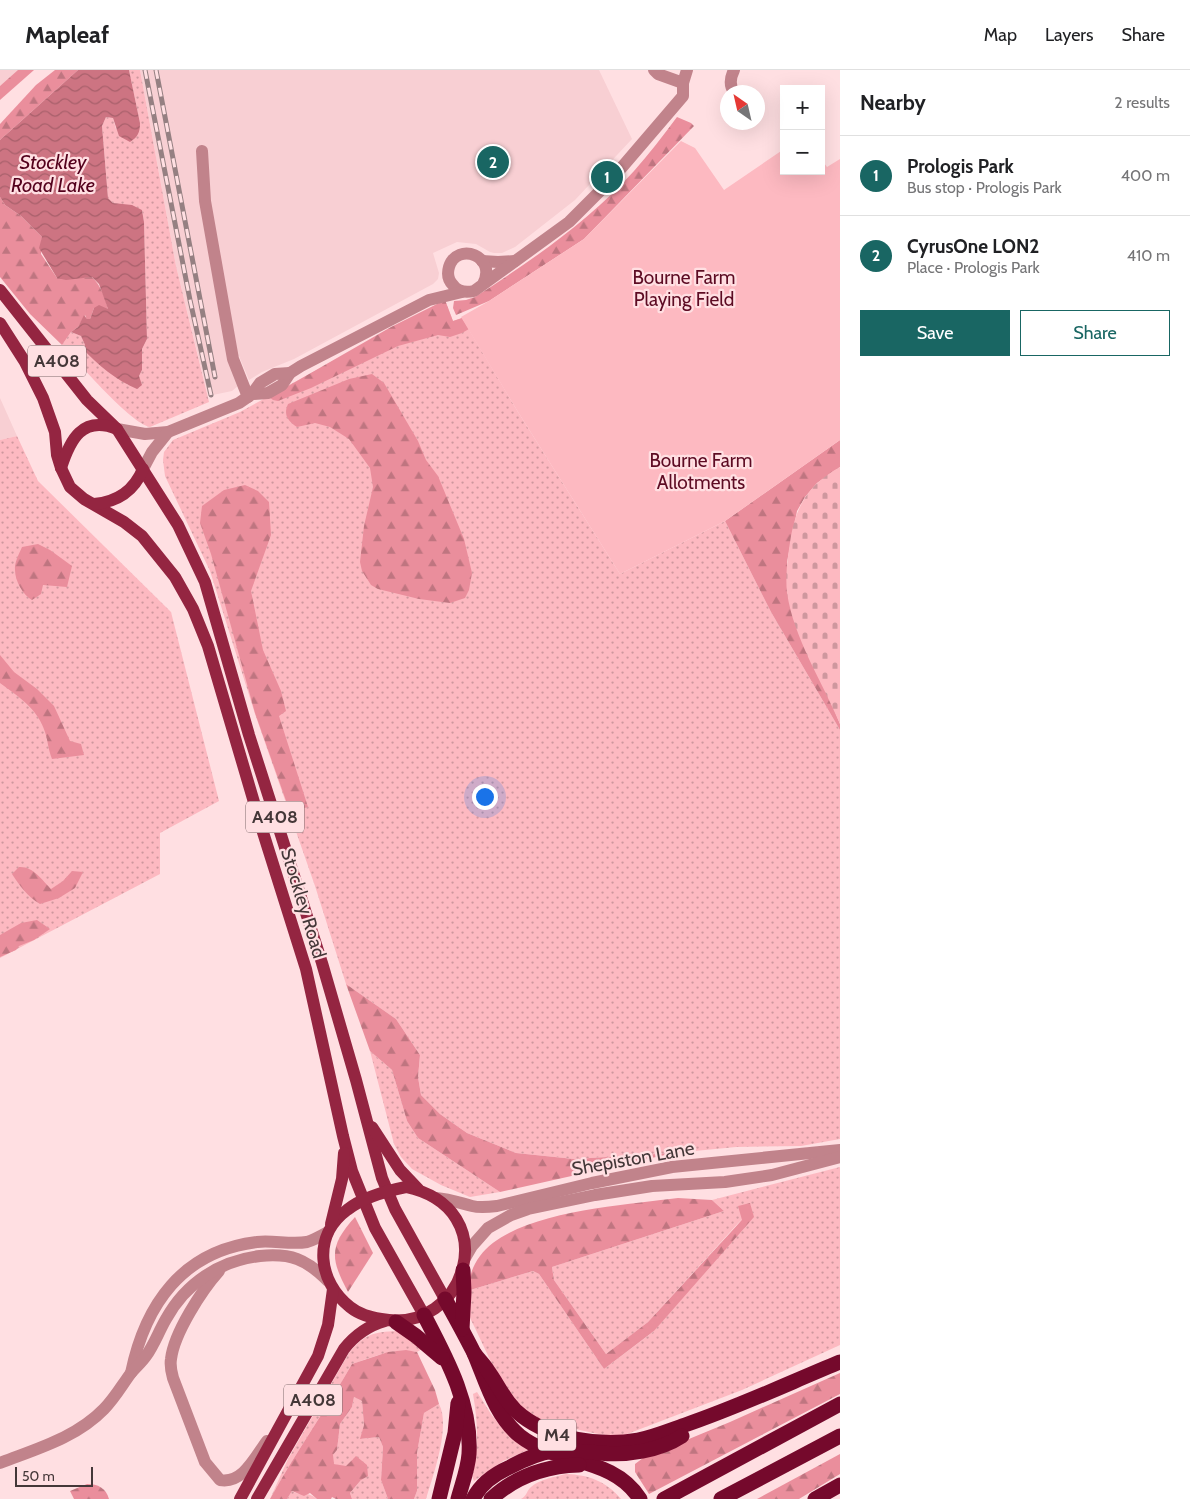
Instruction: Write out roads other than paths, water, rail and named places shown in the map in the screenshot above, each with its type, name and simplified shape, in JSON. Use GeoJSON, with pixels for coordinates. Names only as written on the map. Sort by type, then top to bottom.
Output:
{"type":"FeatureCollection","features":[{"type":"Feature","properties":{"kind":"highway"},"geometry":{"type":"LineString","coordinates":[[462,1331],[464,1264]]}},
{"type":"Feature","properties":{"kind":"highway","name":"M4"},"geometry":{"type":"LineString","coordinates":[[445,1299],[474,1353],[490,1392],[509,1425],[532,1444],[617,1475],[632,1488],[640,1499]]}},
{"type":"Feature","properties":{"kind":"highway"},"geometry":{"type":"LineString","coordinates":[[424,1314],[450,1367],[465,1412],[469,1453],[466,1474],[458,1499]]}},
{"type":"Feature","properties":{"kind":"highway"},"geometry":{"type":"LineString","coordinates":[[392,1321],[432,1349],[450,1367]]}},
{"type":"Feature","properties":{"kind":"highway","name":"M4"},"geometry":{"type":"LineString","coordinates":[[474,1353],[488,1369],[505,1399],[521,1416],[548,1431],[570,1438],[606,1442],[638,1440],[654,1436],[710,1416],[840,1362]]}},
{"type":"Feature","properties":{"kind":"highway"},"geometry":{"type":"LineString","coordinates":[[440,1499],[456,1433],[459,1394]]}},
{"type":"Feature","properties":{"kind":"highway"},"geometry":{"type":"LineString","coordinates":[[667,1497],[840,1404]]}},
{"type":"Feature","properties":{"kind":"highway","name":"M4"},"geometry":{"type":"LineString","coordinates":[[473,1499],[480,1487],[491,1477],[519,1462],[551,1452],[613,1454],[639,1451],[677,1439],[710,1416]]}},
{"type":"Feature","properties":{"kind":"highway"},"geometry":{"type":"LineString","coordinates":[[722,1499],[840,1436]]}},
{"type":"Feature","properties":{"kind":"highway","name":"M4"},"geometry":{"type":"LineString","coordinates":[[491,1499],[512,1483],[539,1472],[563,1466],[585,1464]]}},
{"type":"Feature","properties":{"kind":"highway"},"geometry":{"type":"LineString","coordinates":[[815,1499],[840,1485]]}},
{"type":"Feature","properties":{"kind":"main road","name":"Stockley Road"},"geometry":{"type":"LineString","coordinates":[[0,290],[87,400],[117,429],[178,525],[205,582],[249,735],[322,963],[380,1171],[395,1209],[445,1299]]}},
{"type":"Feature","properties":{"kind":"main road","name":"Stockley Road"},"geometry":{"type":"LineString","coordinates":[[0,323],[25,362],[46,406],[55,432],[57,455],[70,487],[84,499],[124,522],[142,536],[175,577],[193,609],[208,646],[248,785],[306,969],[347,1154],[363,1201],[375,1228],[424,1314]]}},
{"type":"Feature","properties":{"kind":"main road"},"geometry":{"type":"LineString","coordinates":[[61,468],[72,440],[80,432],[96,425],[110,426],[117,429]]}},
{"type":"Feature","properties":{"kind":"main road"},"geometry":{"type":"LineString","coordinates":[[94,504],[108,502],[121,496],[130,489],[143,469]]}},
{"type":"Feature","properties":{"kind":"main road","name":"A408"},"geometry":{"type":"LineString","coordinates":[[365,1117],[400,1170],[419,1189]]}},
{"type":"Feature","properties":{"kind":"main road","name":"A408"},"geometry":{"type":"LineString","coordinates":[[240,1499],[318,1356],[324,1340],[328,1325],[330,1285],[323,1262],[324,1246],[342,1179],[343,1136]]}},
{"type":"Feature","properties":{"kind":"main road","name":"A408"},"geometry":{"type":"LineString","coordinates":[[257,1499],[344,1349],[358,1333],[375,1324],[415,1319],[437,1306],[459,1282],[464,1264],[462,1234],[458,1221],[448,1206],[419,1189],[406,1186],[387,1190],[348,1209],[329,1230]]}},
{"type":"Feature","properties":{"kind":"main road","name":"A408"},"geometry":{"type":"LineString","coordinates":[[330,1285],[342,1300],[356,1312],[365,1316],[392,1321]]}},
{"type":"Feature","properties":{"kind":"street"},"geometry":{"type":"LineString","coordinates":[[654,70],[658,74],[683,83]]}},
{"type":"Feature","properties":{"kind":"street"},"geometry":{"type":"LineString","coordinates":[[429,300],[462,292],[474,292],[569,222],[611,180],[683,96],[683,83],[687,70]]}},
{"type":"Feature","properties":{"kind":"street"},"geometry":{"type":"LineString","coordinates":[[731,85],[730,78],[734,70]]}},
{"type":"Feature","properties":{"kind":"street"},"geometry":{"type":"LineString","coordinates":[[202,151],[204,201],[233,359],[250,396]]}},
{"type":"Feature","properties":{"kind":"street"},"geometry":{"type":"LineString","coordinates":[[462,292],[455,289],[450,282],[448,270],[453,259],[458,256],[475,255],[482,261],[487,273],[483,284]]}},
{"type":"Feature","properties":{"kind":"street"},"geometry":{"type":"LineString","coordinates":[[482,261],[515,261]]}},
{"type":"Feature","properties":{"kind":"street"},"geometry":{"type":"LineString","coordinates":[[117,429],[145,434],[168,432],[250,396],[260,383],[275,374],[290,373],[429,300],[450,282]]}},
{"type":"Feature","properties":{"kind":"street"},"geometry":{"type":"LineString","coordinates":[[143,469],[152,452],[168,432]]}},
{"type":"Feature","properties":{"kind":"street","name":"Shepiston Lane"},"geometry":{"type":"LineString","coordinates":[[436,1198],[450,1199],[484,1208],[672,1167],[840,1150]]}},
{"type":"Feature","properties":{"kind":"street","name":"Shepiston Lane"},"geometry":{"type":"LineString","coordinates":[[464,1264],[472,1246],[488,1228],[511,1215],[528,1209],[652,1186],[725,1182],[772,1175],[840,1158]]}},
{"type":"Feature","properties":{"kind":"street"},"geometry":{"type":"LineString","coordinates":[[131,1373],[139,1341],[150,1313],[168,1288],[192,1267],[209,1257],[238,1246],[260,1242],[306,1242],[329,1230]]}},
{"type":"Feature","properties":{"kind":"street"},"geometry":{"type":"LineString","coordinates":[[0,1463],[75,1432],[108,1406],[131,1373],[146,1356],[169,1314],[184,1293],[206,1275],[224,1265],[241,1259],[260,1256],[292,1257],[312,1265],[330,1285]]}},
{"type":"Feature","properties":{"kind":"street"},"geometry":{"type":"LineString","coordinates":[[224,1265],[197,1299],[176,1342],[170,1366],[205,1462],[220,1480],[233,1480],[247,1468],[287,1414]]}},
{"type":"Feature","properties":{"kind":"water","name":"Stockley Road Lake"},"geometry":{"type":"Polygon","coordinates":[[[78,70],[129,70],[140,123],[138,134],[130,142],[119,136],[113,118],[106,117],[102,126],[108,198],[113,203],[132,205],[142,210],[144,222],[147,339],[142,349],[142,370],[139,376],[142,385],[137,389],[115,377],[101,366],[83,349],[85,345],[81,336],[71,332],[78,327],[84,315],[87,319],[90,319],[94,308],[99,305],[108,309],[99,284],[92,277],[66,280],[57,278],[39,248],[42,237],[21,216],[5,205],[0,197],[0,140],[78,70]]]}},
{"type":"Feature","properties":{"kind":"railway"},"geometry":{"type":"LineString","coordinates":[[145,70],[190,300],[211,395]]}},
{"type":"Feature","properties":{"kind":"railway"},"geometry":{"type":"LineString","coordinates":[[156,70],[215,377]]}},
{"type":"Feature","properties":{"kind":"place","name":"CyrusOne LON2"},"geometry":{"type":"Point","coordinates":[493,162]}},
{"type":"Feature","properties":{"kind":"place","name":"Prologis Park"},"geometry":{"type":"Point","coordinates":[607,177]}},
{"type":"Feature","properties":{"kind":"park label","name":"Bourne Farm Playing Field"},"geometry":{"type":"Point","coordinates":[684,288]}},
{"type":"Feature","properties":{"kind":"park label","name":"Bourne Farm Allotments"},"geometry":{"type":"Point","coordinates":[701,471]}}]}
